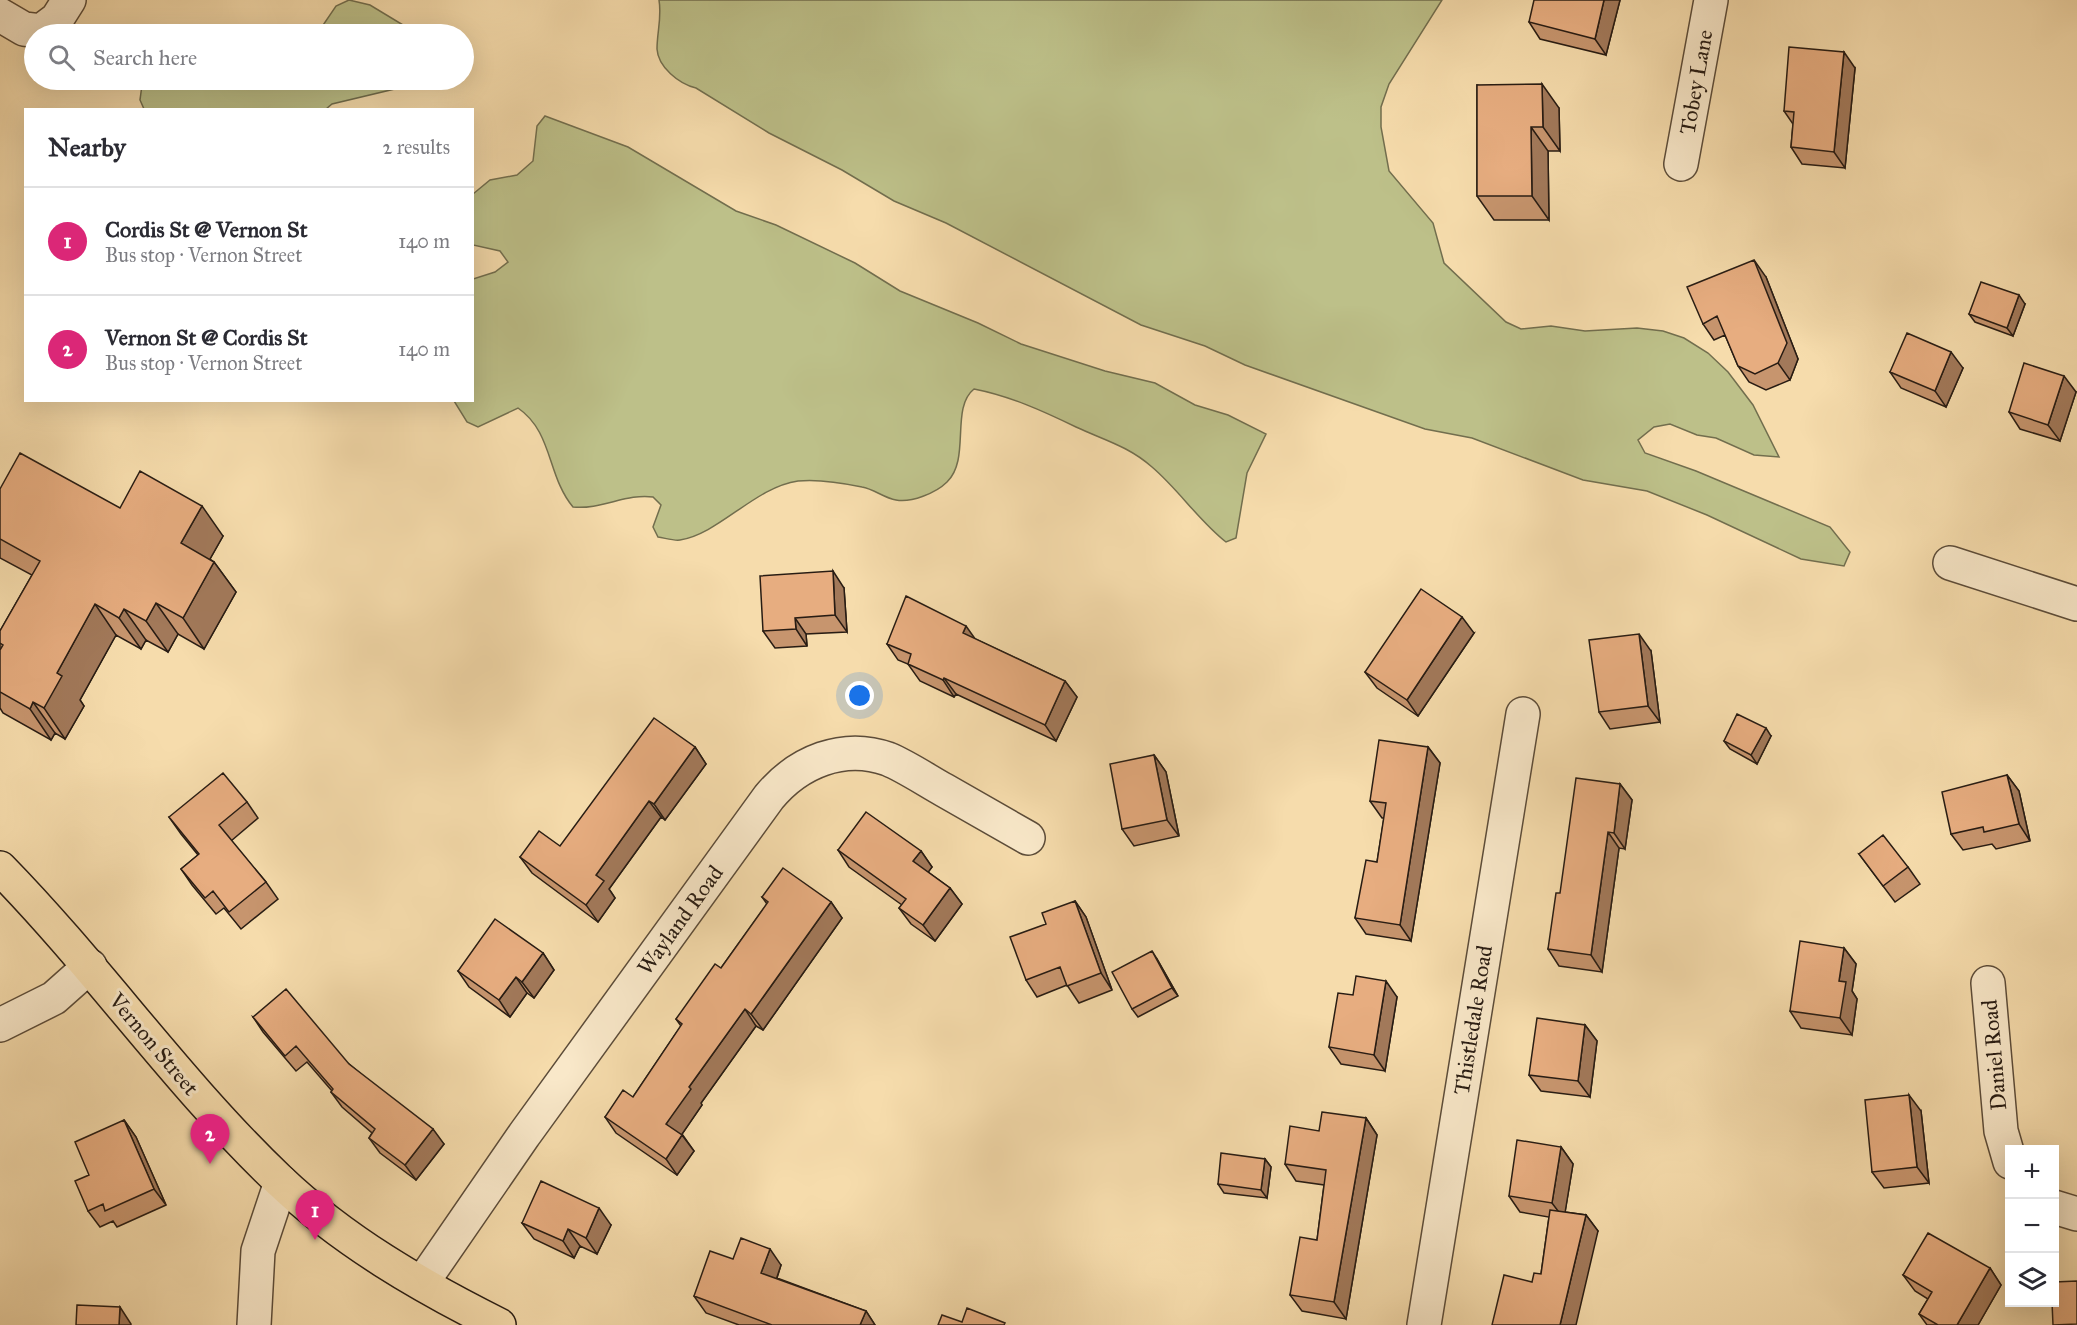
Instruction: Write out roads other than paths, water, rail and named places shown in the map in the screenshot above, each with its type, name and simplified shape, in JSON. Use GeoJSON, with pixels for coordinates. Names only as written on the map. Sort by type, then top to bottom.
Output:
{"type":"FeatureCollection","features":[{"type":"Feature","properties":{"kind":"main road","name":"Vernon Street"},"geometry":{"type":"LineString","coordinates":[[0,868],[90,966],[201,1099],[281,1182],[358,1244],[422,1283],[499,1325]]}},
{"type":"Feature","properties":{"kind":"street"},"geometry":{"type":"LineString","coordinates":[[50,24],[57,19],[69,0]]}},
{"type":"Feature","properties":{"kind":"street","name":"Tobey Lane"},"geometry":{"type":"LineString","coordinates":[[1681,164],[1711,0]]}},
{"type":"Feature","properties":{"kind":"street"},"geometry":{"type":"LineString","coordinates":[[0,15],[24,29]]}},
{"type":"Feature","properties":{"kind":"street"},"geometry":{"type":"LineString","coordinates":[[1950,563],[2077,604]]}},
{"type":"Feature","properties":{"kind":"street","name":"Thistledale Road"},"geometry":{"type":"LineString","coordinates":[[1424,1325],[1523,714]]}},
{"type":"Feature","properties":{"kind":"street","name":"Wayland Road"},"geometry":{"type":"LineString","coordinates":[[422,1283],[524,1135],[769,797],[793,773],[807,764],[839,754],[872,755],[903,767],[1028,838]]}},
{"type":"Feature","properties":{"kind":"street"},"geometry":{"type":"LineString","coordinates":[[0,1025],[54,998],[90,966]]}},
{"type":"Feature","properties":{"kind":"street","name":"Daniel Road"},"geometry":{"type":"LineString","coordinates":[[1988,982],[2001,1131],[2005,1145]]}},
{"type":"Feature","properties":{"kind":"street"},"geometry":{"type":"LineString","coordinates":[[254,1325],[258,1251],[281,1182]]}},
{"type":"Feature","properties":{"kind":"street"},"geometry":{"type":"LineString","coordinates":[[2059,1208],[2077,1214]]}},
{"type":"Feature","properties":{"kind":"place","name":"Vernon St @ Cordis St"},"geometry":{"type":"Point","coordinates":[210,1164]}},
{"type":"Feature","properties":{"kind":"place","name":"Cordis St @ Vernon St"},"geometry":{"type":"Point","coordinates":[315,1240]}}]}
